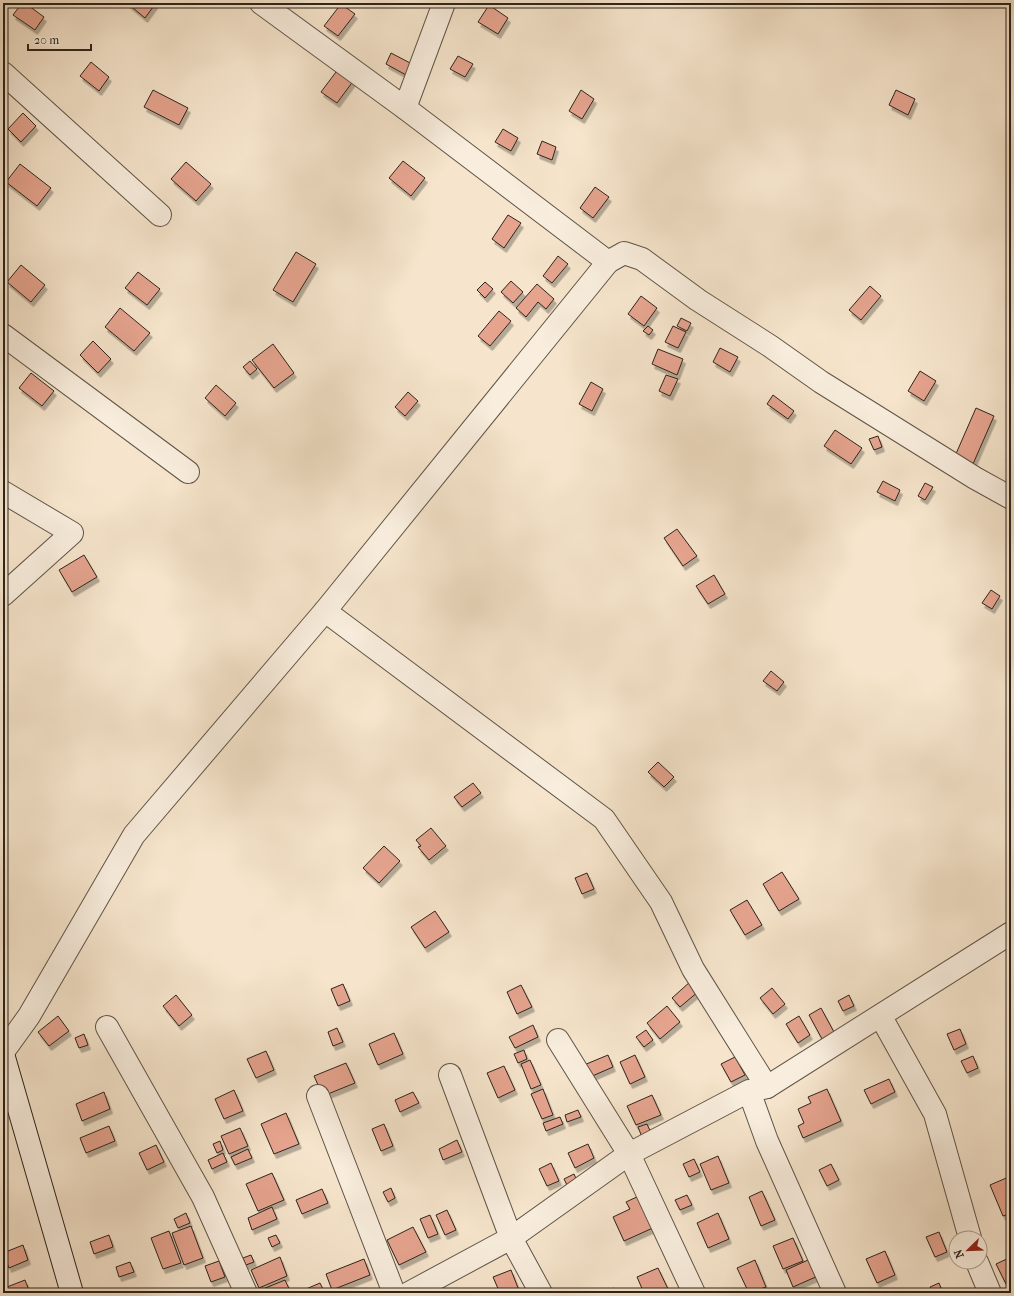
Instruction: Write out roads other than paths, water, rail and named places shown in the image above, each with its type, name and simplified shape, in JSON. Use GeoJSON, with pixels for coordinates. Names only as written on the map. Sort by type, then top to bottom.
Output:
{"type":"FeatureCollection","features":[{"type":"Feature","properties":{"kind":"street"},"geometry":{"type":"LineString","coordinates":[[260,3],[405,108],[608,262]]}},
{"type":"Feature","properties":{"kind":"street"},"geometry":{"type":"LineString","coordinates":[[405,108],[444,3]]}},
{"type":"Feature","properties":{"kind":"street"},"geometry":{"type":"LineString","coordinates":[[3,73],[160,215]]}},
{"type":"Feature","properties":{"kind":"street"},"geometry":{"type":"LineString","coordinates":[[72,1293],[4,1057],[134,835],[326,611],[608,262],[624,253],[642,259],[698,300],[770,346],[821,382],[975,478],[1011,498]]}},
{"type":"Feature","properties":{"kind":"street"},"geometry":{"type":"LineString","coordinates":[[3,334],[188,472]]}},
{"type":"Feature","properties":{"kind":"street"},"geometry":{"type":"LineString","coordinates":[[3,492],[72,533],[3,595]]}},
{"type":"Feature","properties":{"kind":"street"},"geometry":{"type":"LineString","coordinates":[[326,611],[604,819],[661,902],[693,969],[758,1089],[767,1141],[835,1293]]}},
{"type":"Feature","properties":{"kind":"street"},"geometry":{"type":"LineString","coordinates":[[409,1293],[511,1238],[629,1154],[758,1089],[881,1017],[1011,933]]}},
{"type":"Feature","properties":{"kind":"street"},"geometry":{"type":"LineString","coordinates":[[881,1017],[935,1114],[968,1230]]}},
{"type":"Feature","properties":{"kind":"street"},"geometry":{"type":"LineString","coordinates":[[107,1027],[203,1197],[246,1293]]}},
{"type":"Feature","properties":{"kind":"street"},"geometry":{"type":"LineString","coordinates":[[558,1040],[629,1154],[694,1293]]}},
{"type":"Feature","properties":{"kind":"street"},"geometry":{"type":"LineString","coordinates":[[450,1075],[511,1238],[541,1293]]}},
{"type":"Feature","properties":{"kind":"street"},"geometry":{"type":"LineString","coordinates":[[318,1096],[394,1293]]}},
{"type":"Feature","properties":{"kind":"street"},"geometry":{"type":"LineString","coordinates":[[980,1270],[990,1293]]}}]}
